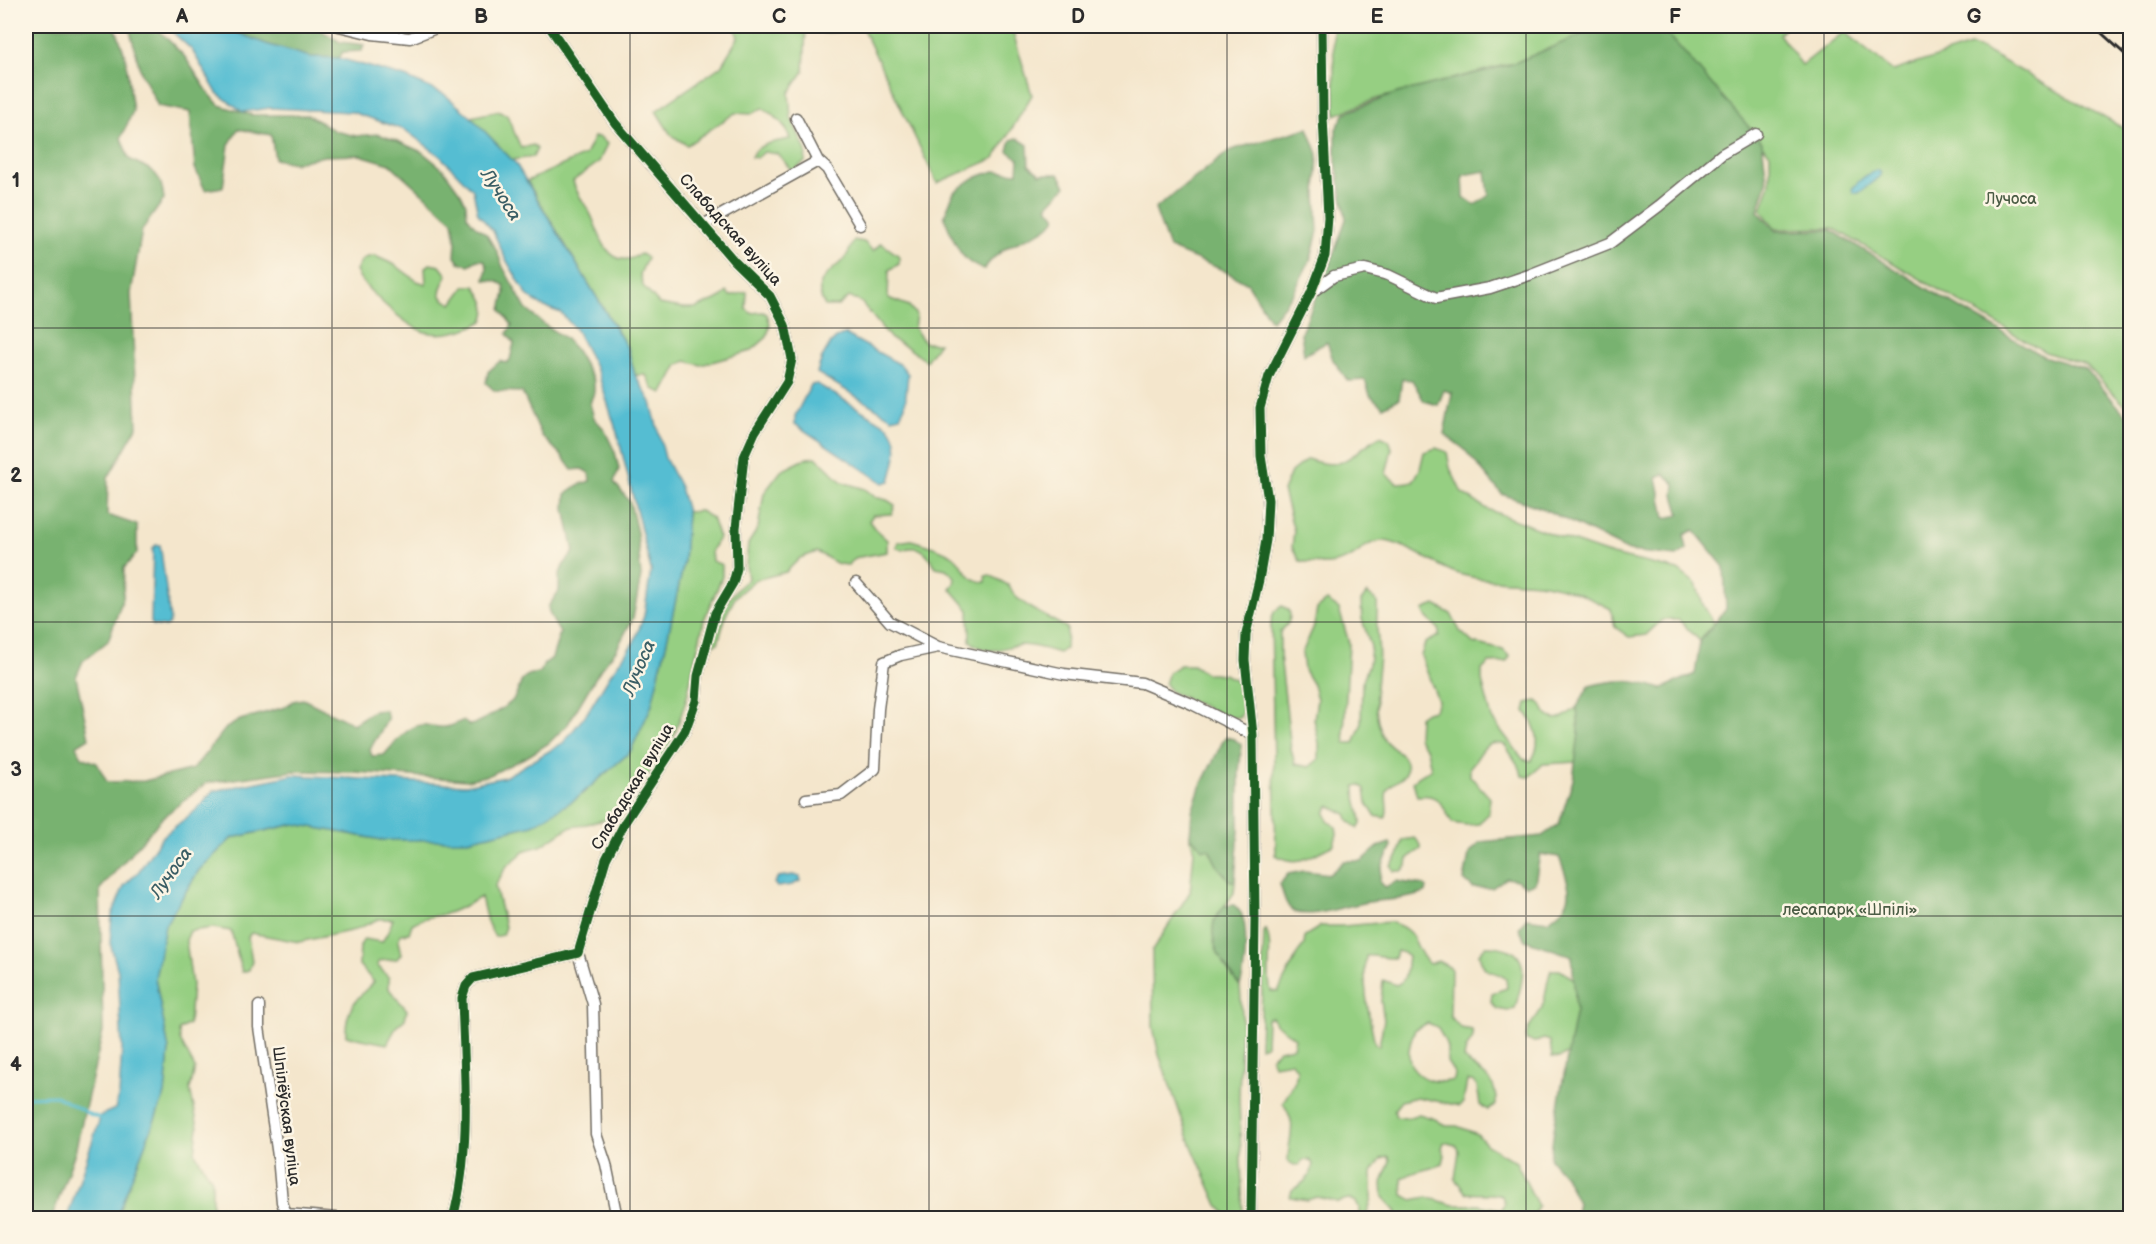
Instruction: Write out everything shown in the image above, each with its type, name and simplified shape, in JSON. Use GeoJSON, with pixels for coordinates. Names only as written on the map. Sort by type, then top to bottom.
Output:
{"type":"FeatureCollection","features":[{"type":"Feature","properties":{"kind":"street"},"geometry":{"type":"LineString","coordinates":[[339,26],[372,34],[410,38],[441,26]]}},
{"type":"Feature","properties":{"kind":"street","name":"Слабадская вуліца"},"geometry":{"type":"LineString","coordinates":[[549,26],[615,123],[734,261],[770,296],[785,325],[792,359],[787,382],[755,432],[744,457],[736,528],[737,568],[734,583],[715,613],[698,676],[696,701],[685,731],[625,822],[606,859],[578,952]]}},
{"type":"Feature","properties":{"kind":"street"},"geometry":{"type":"LineString","coordinates":[[1251,1218],[1254,735],[1245,660],[1246,634],[1266,540],[1268,500],[1261,456],[1260,408],[1269,376],[1311,293],[1325,256],[1328,218],[1323,117],[1322,26]]}},
{"type":"Feature","properties":{"kind":"street"},"geometry":{"type":"LineString","coordinates":[[796,118],[818,161],[827,169],[860,225]]}},
{"type":"Feature","properties":{"kind":"street"},"geometry":{"type":"LineString","coordinates":[[1311,293],[1334,276],[1365,269],[1388,275],[1436,298],[1490,288],[1529,276],[1610,243],[1722,154],[1755,134]]}},
{"type":"Feature","properties":{"kind":"street"},"geometry":{"type":"LineString","coordinates":[[703,225],[818,161]]}},
{"type":"Feature","properties":{"kind":"street"},"geometry":{"type":"LineString","coordinates":[[856,583],[890,622],[938,647],[1064,674],[1142,683],[1192,704],[1254,735]]}},
{"type":"Feature","properties":{"kind":"street"},"geometry":{"type":"LineString","coordinates":[[806,800],[841,795],[875,769],[878,709],[884,662],[902,655],[938,647]]}},
{"type":"Feature","properties":{"kind":"street"},"geometry":{"type":"LineString","coordinates":[[453,1218],[461,1188],[465,1090],[462,998],[466,986],[473,978],[578,952],[593,1004],[596,1134],[606,1164],[617,1218]]}},
{"type":"Feature","properties":{"kind":"street","name":"Шпілёўская вуліца"},"geometry":{"type":"LineString","coordinates":[[259,1006],[259,1027],[277,1146],[282,1202],[286,1214],[337,1218]]}},
{"type":"Feature","properties":{"kind":"green space"},"geometry":{"type":"Polygon","coordinates":[[[26,26],[115,26],[125,55],[133,111],[121,138],[129,159],[158,177],[164,199],[142,230],[131,293],[137,427],[108,478],[107,515],[137,525],[137,553],[124,568],[123,598],[108,641],[83,661],[76,677],[89,738],[76,746],[82,757],[97,763],[107,782],[144,781],[193,769],[226,728],[240,720],[285,707],[293,701],[303,699],[353,724],[373,711],[385,710],[388,717],[370,750],[372,756],[384,755],[402,735],[414,727],[426,725],[444,727],[463,721],[469,725],[475,724],[499,710],[516,696],[523,679],[540,673],[544,664],[552,658],[560,633],[551,618],[548,607],[559,591],[559,576],[563,566],[574,552],[565,509],[566,494],[578,485],[590,481],[589,473],[582,469],[572,470],[542,436],[522,392],[495,391],[486,383],[488,372],[500,361],[506,363],[510,360],[514,343],[507,334],[512,325],[501,310],[505,293],[504,285],[496,281],[485,280],[487,267],[484,260],[477,260],[469,265],[460,263],[455,257],[456,242],[453,221],[390,164],[360,155],[324,156],[294,163],[275,159],[271,135],[238,129],[229,145],[223,187],[205,190],[195,168],[190,112],[158,106],[140,70],[129,26],[155,26],[185,57],[219,105],[252,115],[308,115],[335,131],[356,136],[378,134],[422,152],[443,169],[461,194],[466,204],[467,216],[486,234],[496,249],[526,309],[565,338],[575,349],[594,381],[594,392],[590,404],[594,418],[604,429],[615,452],[619,469],[614,482],[630,502],[637,533],[641,576],[633,618],[616,650],[600,670],[568,724],[549,743],[530,755],[490,775],[467,780],[354,772],[294,771],[206,783],[163,817],[100,889],[103,1031],[75,1152],[52,1218],[26,1218],[26,26]]]}},
{"type":"Feature","properties":{"kind":"green space"},"geometry":{"type":"Polygon","coordinates":[[[227,26],[314,26],[340,42],[364,45],[362,51],[343,52],[339,58],[310,57],[266,44],[230,30],[227,26]]]}},
{"type":"Feature","properties":{"kind":"green space"},"geometry":{"type":"Polygon","coordinates":[[[735,26],[806,26],[804,71],[789,93],[791,118],[806,151],[805,162],[792,171],[778,154],[764,152],[757,158],[751,157],[762,146],[790,139],[780,121],[762,108],[751,114],[735,113],[687,145],[671,135],[656,111],[721,66],[738,38],[735,26]]]}},
{"type":"Feature","properties":{"kind":"green space"},"geometry":{"type":"Polygon","coordinates":[[[822,26],[1011,26],[1032,95],[995,158],[937,183],[863,29],[823,33],[822,26]]]}},
{"type":"Feature","properties":{"kind":"green space"},"geometry":{"type":"Polygon","coordinates":[[[1333,26],[1600,26],[1532,58],[1376,99],[1335,115],[1333,26]]]}},
{"type":"Feature","properties":{"kind":"green space","name":"лесапарк «Шпілі»"},"geometry":{"type":"Polygon","coordinates":[[[1602,26],[1661,26],[1762,142],[1767,182],[1758,211],[1776,231],[1831,230],[2043,356],[2086,369],[2130,420],[2130,1218],[1575,1218],[1578,1203],[1565,1176],[1550,1159],[1576,1010],[1572,956],[1525,940],[1519,928],[1526,918],[1548,921],[1560,911],[1568,899],[1567,881],[1559,857],[1540,854],[1535,883],[1526,886],[1517,880],[1506,878],[1492,888],[1473,888],[1464,880],[1469,854],[1480,842],[1542,836],[1559,824],[1573,780],[1579,732],[1577,707],[1589,686],[1625,681],[1661,689],[1695,674],[1700,641],[1726,609],[1724,567],[1694,530],[1684,535],[1687,549],[1677,556],[1629,551],[1544,509],[1502,494],[1464,449],[1444,434],[1452,393],[1444,390],[1438,405],[1424,401],[1412,380],[1402,379],[1399,399],[1383,407],[1370,395],[1365,380],[1348,381],[1333,360],[1327,342],[1304,355],[1301,333],[1346,219],[1336,162],[1336,129],[1345,113],[1397,93],[1512,64],[1602,26]],[[1486,171],[1463,175],[1464,197],[1475,205],[1489,195],[1486,171]],[[1664,474],[1657,477],[1665,518],[1680,515],[1674,495],[1675,484],[1664,474]]]}},
{"type":"Feature","properties":{"kind":"green space","name":"Лучоса"},"geometry":{"type":"Polygon","coordinates":[[[1657,26],[1787,26],[1779,34],[1802,65],[1844,32],[1893,71],[1970,46],[1982,49],[2130,132],[2130,411],[2086,365],[2045,352],[1833,228],[1776,229],[1761,210],[1770,183],[1770,154],[1657,26]]]}},
{"type":"Feature","properties":{"kind":"green space"},"geometry":{"type":"Polygon","coordinates":[[[1902,26],[1927,26],[1921,34],[1904,30],[1902,26]]]}},
{"type":"Feature","properties":{"kind":"green space"},"geometry":{"type":"Polygon","coordinates":[[[498,111],[507,115],[521,148],[533,145],[537,149],[533,157],[512,160],[471,117],[498,111]]]}},
{"type":"Feature","properties":{"kind":"green space"},"geometry":{"type":"Polygon","coordinates":[[[1308,128],[1318,154],[1316,194],[1318,231],[1311,258],[1293,294],[1271,321],[1248,284],[1223,270],[1169,248],[1155,209],[1231,150],[1308,128]]]}},
{"type":"Feature","properties":{"kind":"green space"},"geometry":{"type":"Polygon","coordinates":[[[594,137],[600,137],[607,144],[599,162],[573,181],[608,251],[620,259],[630,259],[641,254],[647,258],[640,274],[643,286],[659,304],[696,308],[720,298],[727,292],[730,296],[747,292],[746,309],[751,313],[767,314],[770,324],[767,337],[751,351],[701,365],[686,361],[678,365],[663,393],[653,389],[646,375],[635,375],[628,349],[527,181],[585,155],[594,137]]]}},
{"type":"Feature","properties":{"kind":"green space"},"geometry":{"type":"Polygon","coordinates":[[[1017,138],[1028,145],[1029,165],[1040,174],[1059,174],[1066,186],[1047,206],[1056,217],[1053,223],[1042,231],[1004,249],[984,269],[968,262],[963,256],[944,217],[954,192],[974,178],[994,171],[1018,173],[1019,159],[1008,151],[1011,140],[1017,138]]]}},
{"type":"Feature","properties":{"kind":"green space"},"geometry":{"type":"Polygon","coordinates":[[[854,240],[864,242],[873,251],[881,243],[899,256],[899,264],[889,270],[888,298],[909,306],[916,315],[914,328],[925,343],[939,343],[926,361],[891,339],[861,302],[849,297],[838,306],[825,306],[821,297],[821,284],[828,273],[845,258],[854,240]]]}},
{"type":"Feature","properties":{"kind":"green space"},"geometry":{"type":"Polygon","coordinates":[[[375,256],[426,284],[425,267],[430,264],[440,266],[447,275],[440,292],[446,301],[452,304],[465,286],[475,286],[486,307],[483,321],[463,330],[447,333],[432,333],[417,329],[397,315],[360,278],[356,271],[359,264],[363,259],[375,256]]]}},
{"type":"Feature","properties":{"kind":"green space"},"geometry":{"type":"Polygon","coordinates":[[[1380,436],[1389,440],[1392,448],[1386,474],[1397,483],[1413,482],[1420,469],[1424,452],[1436,448],[1447,452],[1450,468],[1462,493],[1487,509],[1554,535],[1612,555],[1678,570],[1696,584],[1703,605],[1714,623],[1700,641],[1679,620],[1662,620],[1646,635],[1629,637],[1615,627],[1611,609],[1594,600],[1538,583],[1466,576],[1389,542],[1381,541],[1371,544],[1353,556],[1336,563],[1319,564],[1300,561],[1292,547],[1294,531],[1283,491],[1291,472],[1307,459],[1320,463],[1340,463],[1380,436]]]}},
{"type":"Feature","properties":{"kind":"green space"},"geometry":{"type":"Polygon","coordinates":[[[816,457],[842,482],[865,489],[875,497],[895,505],[892,514],[873,515],[869,521],[887,540],[887,552],[854,558],[848,565],[838,564],[817,552],[800,558],[786,572],[755,580],[736,596],[726,615],[718,643],[713,645],[716,626],[723,608],[734,592],[748,579],[746,566],[748,544],[758,528],[764,493],[781,471],[807,458],[816,457]]]}},
{"type":"Feature","properties":{"kind":"green space"},"geometry":{"type":"Polygon","coordinates":[[[700,511],[712,518],[719,538],[711,551],[712,561],[722,565],[722,577],[704,620],[686,701],[671,744],[618,817],[568,828],[541,846],[526,850],[506,867],[495,886],[505,927],[502,935],[495,937],[487,922],[481,897],[450,912],[416,922],[412,924],[409,933],[401,934],[398,941],[401,954],[397,959],[379,961],[377,965],[389,978],[389,989],[407,1010],[405,1019],[397,1026],[387,1044],[346,1036],[346,1027],[352,1006],[374,982],[359,965],[360,946],[364,939],[382,942],[393,919],[378,919],[355,930],[299,942],[251,933],[248,937],[252,961],[249,970],[242,972],[231,931],[213,928],[190,931],[186,940],[192,985],[189,1024],[179,1030],[180,1040],[195,1068],[190,1089],[198,1127],[195,1153],[212,1180],[212,1218],[193,1218],[182,1215],[179,1218],[116,1218],[165,1094],[169,1050],[155,978],[165,925],[199,870],[232,838],[295,824],[382,840],[576,799],[630,752],[651,707],[684,562],[687,512],[700,511]]]}},
{"type":"Feature","properties":{"kind":"green space"},"geometry":{"type":"Polygon","coordinates":[[[911,540],[938,548],[953,556],[975,579],[986,582],[985,576],[990,575],[1008,585],[1016,597],[1032,609],[1067,628],[1066,648],[1059,653],[1025,645],[995,650],[977,646],[970,641],[969,610],[950,588],[954,584],[955,577],[946,569],[936,567],[923,551],[914,548],[902,550],[896,547],[898,542],[911,540]]]}},
{"type":"Feature","properties":{"kind":"green space"},"geometry":{"type":"Polygon","coordinates":[[[1367,593],[1377,602],[1379,657],[1376,701],[1378,722],[1384,739],[1403,756],[1406,772],[1387,791],[1385,818],[1375,816],[1367,803],[1365,789],[1360,785],[1355,786],[1361,819],[1358,829],[1349,821],[1346,814],[1329,806],[1325,813],[1328,820],[1336,827],[1334,845],[1306,859],[1292,861],[1284,859],[1276,855],[1271,622],[1274,612],[1282,606],[1289,610],[1290,614],[1287,625],[1280,632],[1280,655],[1291,749],[1295,764],[1309,767],[1319,759],[1319,743],[1314,719],[1317,699],[1313,685],[1304,670],[1302,653],[1314,626],[1317,609],[1327,601],[1339,609],[1349,643],[1344,732],[1345,743],[1354,743],[1361,725],[1362,683],[1369,664],[1371,647],[1362,619],[1361,601],[1367,593]]]}},
{"type":"Feature","properties":{"kind":"green space"},"geometry":{"type":"Polygon","coordinates":[[[1435,605],[1451,614],[1460,631],[1473,643],[1503,650],[1510,657],[1506,662],[1489,663],[1482,670],[1482,681],[1492,719],[1523,759],[1531,761],[1537,748],[1537,735],[1525,711],[1527,703],[1537,701],[1554,719],[1562,718],[1577,707],[1579,732],[1576,762],[1543,764],[1529,777],[1522,776],[1520,768],[1505,745],[1491,744],[1484,749],[1470,767],[1470,776],[1490,798],[1488,814],[1479,824],[1452,823],[1436,798],[1417,796],[1413,782],[1431,769],[1427,750],[1418,738],[1419,717],[1435,710],[1438,701],[1421,656],[1425,643],[1439,636],[1439,629],[1427,618],[1423,610],[1435,605]]]}},
{"type":"Feature","properties":{"kind":"green space"},"geometry":{"type":"Polygon","coordinates":[[[1180,665],[1193,665],[1207,674],[1224,674],[1236,680],[1245,706],[1240,717],[1230,718],[1171,692],[1165,684],[1169,672],[1180,665]]]}},
{"type":"Feature","properties":{"kind":"green space"},"geometry":{"type":"Polygon","coordinates":[[[1225,737],[1234,739],[1242,745],[1235,881],[1230,881],[1218,867],[1209,849],[1203,849],[1190,836],[1192,811],[1200,787],[1225,737]]]}},
{"type":"Feature","properties":{"kind":"green space"},"geometry":{"type":"Polygon","coordinates":[[[1190,836],[1203,848],[1209,849],[1218,867],[1230,880],[1235,881],[1234,893],[1214,921],[1223,964],[1240,986],[1242,1014],[1239,1097],[1243,1218],[1230,1218],[1218,1205],[1191,1144],[1159,1055],[1153,1027],[1152,951],[1190,892],[1194,851],[1190,836]]]}},
{"type":"Feature","properties":{"kind":"green space"},"geometry":{"type":"Polygon","coordinates":[[[1415,838],[1421,845],[1421,849],[1408,858],[1407,866],[1402,871],[1394,871],[1391,866],[1398,856],[1403,840],[1415,838]]]}},
{"type":"Feature","properties":{"kind":"green space"},"geometry":{"type":"Polygon","coordinates":[[[1390,843],[1392,847],[1383,864],[1380,883],[1386,887],[1397,881],[1419,884],[1426,887],[1425,893],[1311,914],[1295,912],[1287,904],[1280,884],[1288,874],[1304,871],[1330,874],[1344,861],[1362,861],[1378,847],[1390,843]]]}},
{"type":"Feature","properties":{"kind":"green space"},"geometry":{"type":"Polygon","coordinates":[[[1234,905],[1241,913],[1246,938],[1240,986],[1219,956],[1213,931],[1215,920],[1224,906],[1234,905]]]}},
{"type":"Feature","properties":{"kind":"green space"},"geometry":{"type":"Polygon","coordinates":[[[1390,922],[1411,934],[1429,964],[1438,961],[1451,968],[1450,1017],[1461,1028],[1472,1030],[1473,1038],[1466,1049],[1464,1058],[1491,1081],[1496,1095],[1496,1105],[1488,1110],[1480,1105],[1477,1085],[1472,1081],[1467,1081],[1463,1103],[1460,1106],[1417,1097],[1401,1101],[1394,1110],[1396,1117],[1407,1118],[1419,1114],[1435,1119],[1446,1126],[1457,1126],[1477,1134],[1487,1145],[1516,1162],[1538,1206],[1532,1218],[1394,1218],[1397,1212],[1383,1197],[1382,1183],[1390,1161],[1389,1157],[1381,1159],[1372,1172],[1372,1199],[1365,1218],[1359,1214],[1359,1207],[1355,1201],[1348,1199],[1337,1202],[1317,1197],[1307,1200],[1290,1197],[1292,1190],[1309,1177],[1313,1164],[1309,1160],[1303,1160],[1299,1165],[1293,1165],[1288,1161],[1292,1125],[1283,1103],[1294,1083],[1297,1069],[1291,1062],[1274,1065],[1271,1057],[1279,1050],[1293,1047],[1295,1038],[1277,1025],[1272,1017],[1267,1019],[1266,1045],[1260,1047],[1264,932],[1266,929],[1269,944],[1269,983],[1271,991],[1278,992],[1304,945],[1305,936],[1321,926],[1390,922]],[[1397,951],[1395,958],[1366,956],[1367,1000],[1375,1044],[1379,1046],[1384,1020],[1381,1001],[1383,980],[1396,985],[1403,980],[1406,973],[1408,956],[1397,951]],[[1428,1023],[1415,1029],[1409,1046],[1409,1054],[1415,1071],[1433,1081],[1454,1080],[1455,1074],[1447,1062],[1447,1048],[1437,1027],[1428,1023]],[[1444,1142],[1442,1148],[1445,1155],[1443,1163],[1412,1173],[1402,1179],[1403,1195],[1412,1200],[1427,1197],[1453,1205],[1479,1205],[1501,1209],[1505,1203],[1502,1196],[1466,1193],[1455,1179],[1459,1151],[1455,1145],[1444,1142]]]}},
{"type":"Feature","properties":{"kind":"green space"},"geometry":{"type":"Polygon","coordinates":[[[1486,946],[1501,947],[1512,951],[1522,964],[1523,973],[1515,1008],[1508,1011],[1497,1009],[1491,1002],[1492,993],[1507,988],[1506,979],[1487,970],[1481,962],[1479,954],[1486,946]]]}},
{"type":"Feature","properties":{"kind":"green space"},"geometry":{"type":"Polygon","coordinates":[[[1551,970],[1560,970],[1574,979],[1576,1010],[1569,1053],[1559,1058],[1552,1057],[1550,1041],[1526,1040],[1528,1029],[1542,1007],[1551,970]]]}},
{"type":"Feature","properties":{"kind":"water"},"geometry":{"type":"Polygon","coordinates":[[[166,26],[227,26],[230,30],[266,44],[310,57],[339,58],[405,77],[444,94],[471,117],[516,164],[628,349],[635,375],[651,402],[665,458],[680,487],[687,512],[684,562],[651,707],[630,752],[576,799],[533,825],[468,840],[382,840],[295,824],[232,838],[199,870],[165,925],[155,978],[169,1050],[165,1094],[116,1218],[67,1218],[101,1115],[115,1109],[119,1095],[122,1048],[118,971],[110,943],[112,915],[124,886],[139,871],[162,837],[196,810],[213,791],[293,775],[466,785],[505,777],[563,743],[587,713],[634,642],[644,616],[651,570],[618,436],[598,373],[576,330],[561,313],[542,306],[527,295],[505,258],[493,231],[478,214],[473,190],[440,156],[405,130],[352,112],[270,108],[243,112],[217,93],[192,50],[166,26]]]}},
{"type":"Feature","properties":{"kind":"water"},"geometry":{"type":"Polygon","coordinates":[[[1878,170],[1881,173],[1880,176],[1859,193],[1854,193],[1852,189],[1860,180],[1878,170]]]}},
{"type":"Feature","properties":{"kind":"water"},"geometry":{"type":"Polygon","coordinates":[[[845,334],[901,365],[908,374],[905,406],[900,416],[892,418],[817,373],[831,344],[845,334]]]}},
{"type":"Feature","properties":{"kind":"water"},"geometry":{"type":"Polygon","coordinates":[[[817,384],[888,426],[893,432],[897,446],[890,481],[883,483],[795,424],[795,416],[811,385],[817,384]]]}},
{"type":"Feature","properties":{"kind":"water"},"geometry":{"type":"Polygon","coordinates":[[[160,545],[161,550],[170,620],[166,627],[153,625],[151,622],[153,548],[160,545]]]}},
{"type":"Feature","properties":{"kind":"water"},"geometry":{"type":"Polygon","coordinates":[[[793,875],[800,877],[800,881],[792,885],[777,887],[774,883],[778,877],[793,875]]]}},
{"type":"Feature","properties":{"kind":"waterway"},"geometry":{"type":"LineString","coordinates":[[26,1097],[56,1096],[102,1119]]}},
{"type":"Feature","properties":{"kind":"railway"},"geometry":{"type":"LineString","coordinates":[[2094,26],[2130,59]]}},
{"type":"Feature","properties":{"kind":"cycle path"},"geometry":{"type":"LineString","coordinates":[[453,1218],[459,1191],[465,1137],[462,998],[466,986],[473,978],[578,953],[606,859],[625,822],[685,731],[696,701],[698,676],[715,613],[733,583],[737,568],[736,528],[744,457],[755,432],[787,382],[792,359],[785,325],[770,296],[734,261],[615,123],[549,26]]}},
{"type":"Feature","properties":{"kind":"cycle path"},"geometry":{"type":"LineString","coordinates":[[1251,1218],[1255,919],[1253,735],[1245,660],[1246,634],[1266,540],[1268,500],[1261,456],[1260,408],[1269,376],[1311,293],[1325,256],[1328,217],[1323,117],[1322,26]]}}]}
